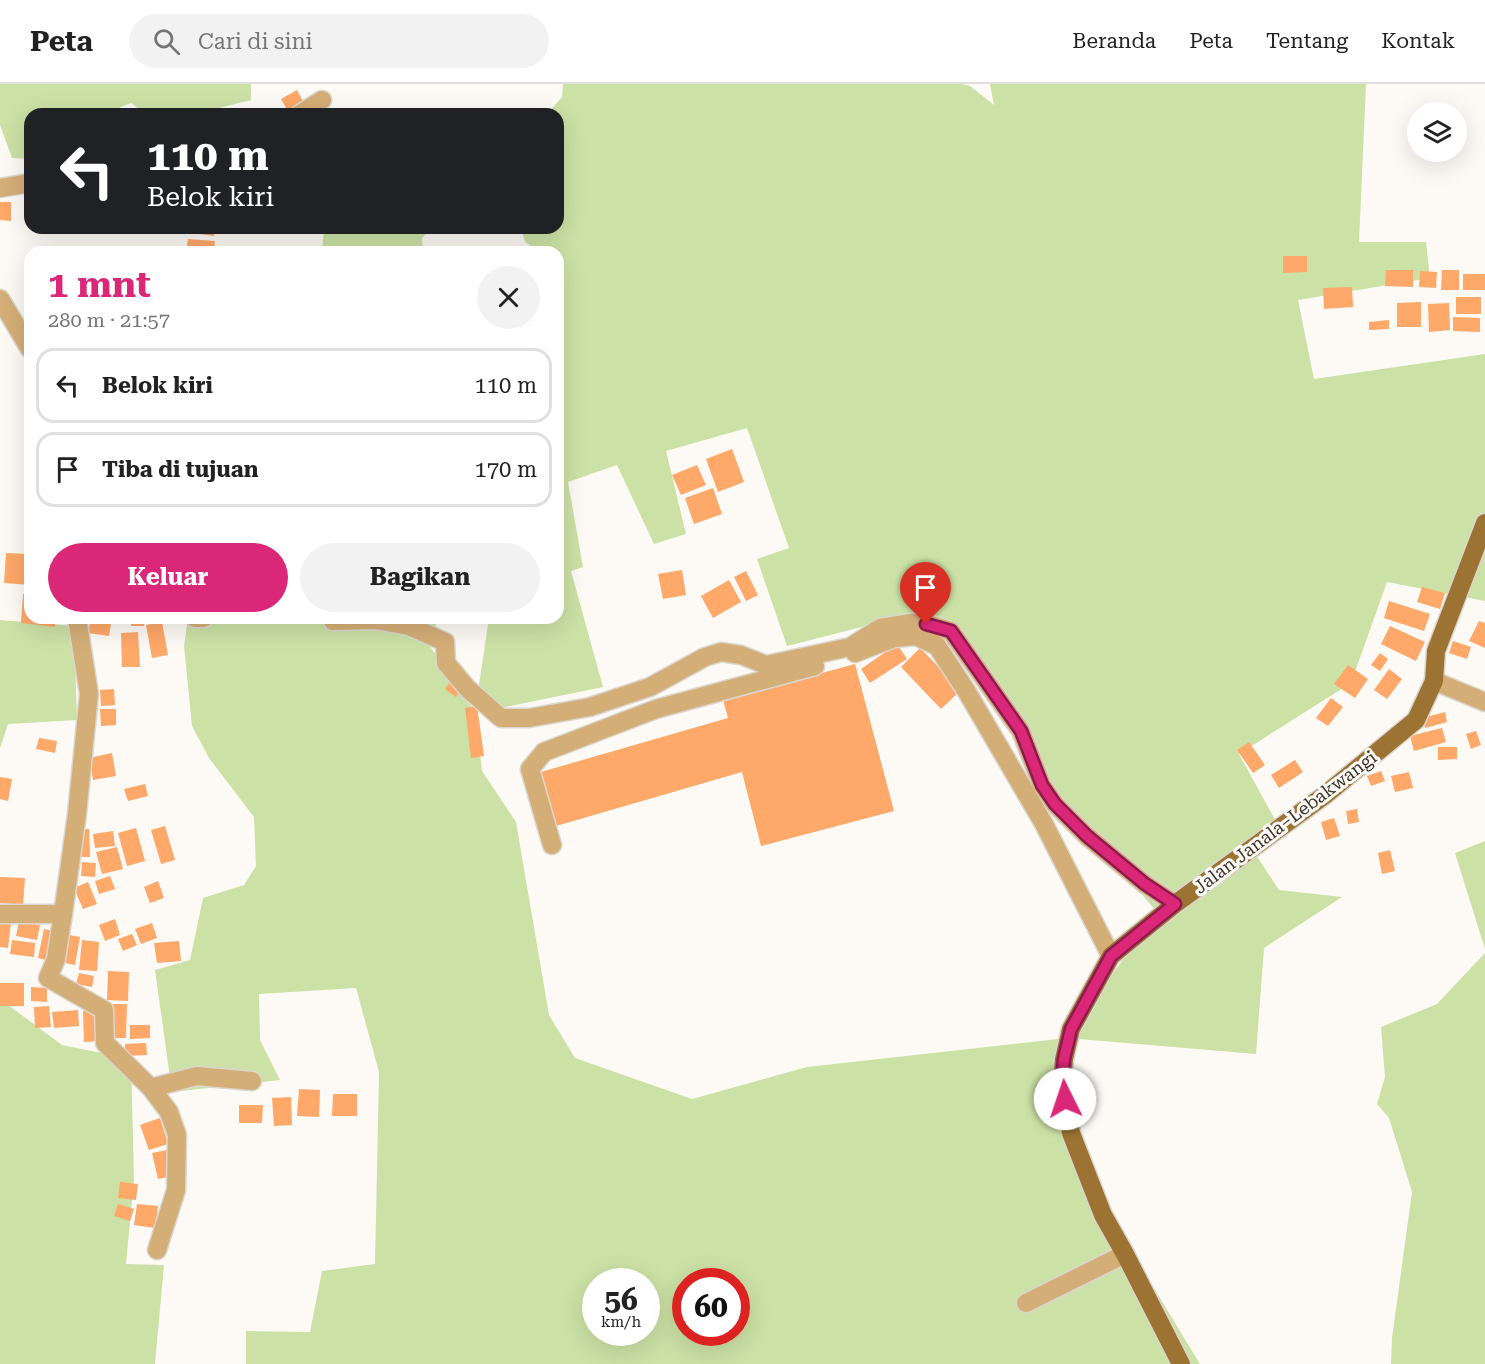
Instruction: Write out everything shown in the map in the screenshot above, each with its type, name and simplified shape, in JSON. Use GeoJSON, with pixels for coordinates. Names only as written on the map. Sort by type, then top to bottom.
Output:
{"type":"FeatureCollection","features":[{"type":"Feature","properties":{"kind":"main road","name":"Jalan Janala–Lebakwangi"},"geometry":{"type":"LineString","coordinates":[[1181,1364],[1103,1215],[1071,1133],[1062,1082],[1064,1059],[1071,1029],[1111,956],[1175,904],[1325,795],[1416,720],[1434,681],[1436,651],[1485,523]]}},
{"type":"Feature","properties":{"kind":"street"},"geometry":{"type":"LineString","coordinates":[[309,108],[322,100]]}},
{"type":"Feature","properties":{"kind":"street"},"geometry":{"type":"LineString","coordinates":[[0,188],[24,184]]}},
{"type":"Feature","properties":{"kind":"street"},"geometry":{"type":"LineString","coordinates":[[0,299],[24,339]]}},
{"type":"Feature","properties":{"kind":"street"},"geometry":{"type":"LineString","coordinates":[[398,624],[410,626],[444,642],[446,663],[467,688],[501,718],[529,718],[590,707],[650,687],[705,657],[721,652],[741,655],[766,665],[850,647],[880,628],[911,623],[926,624],[951,631],[1021,731],[1042,785],[1055,804],[1087,836],[1145,884],[1175,904]]}},
{"type":"Feature","properties":{"kind":"street"},"geometry":{"type":"LineString","coordinates":[[78,624],[89,694],[77,814],[63,914],[56,959],[48,978],[105,1010],[105,1043],[151,1088],[169,1112],[177,1135],[176,1190],[157,1250]]}},
{"type":"Feature","properties":{"kind":"street"},"geometry":{"type":"LineString","coordinates":[[552,845],[530,769],[544,752],[656,709],[833,661],[894,638],[916,636],[937,646],[967,692],[1044,824],[1111,956]]}},
{"type":"Feature","properties":{"kind":"street"},"geometry":{"type":"LineString","coordinates":[[1434,681],[1485,702]]}},
{"type":"Feature","properties":{"kind":"street"},"geometry":{"type":"LineString","coordinates":[[0,914],[63,914]]}},
{"type":"Feature","properties":{"kind":"street"},"geometry":{"type":"LineString","coordinates":[[151,1088],[197,1076],[252,1081]]}},
{"type":"Feature","properties":{"kind":"street"},"geometry":{"type":"LineString","coordinates":[[1026,1303],[1125,1254]]}},
{"type":"Feature","properties":{"kind":"green space"},"geometry":{"type":"Polygon","coordinates":[[[0,84],[251,84],[251,100],[219,108],[137,108],[131,103],[119,108],[24,108],[24,159],[12,158],[0,125],[0,84]]]}},
{"type":"Feature","properties":{"kind":"green space"},"geometry":{"type":"Polygon","coordinates":[[[563,84],[962,84],[970,86],[994,105],[990,84],[1366,84],[1359,242],[1426,242],[1430,278],[1298,300],[1314,379],[1485,354],[1485,601],[1387,582],[1351,683],[1239,754],[1279,827],[1252,849],[1279,890],[1342,897],[1264,948],[1256,1054],[1067,1038],[1070,1110],[1112,1219],[1200,1364],[246,1364],[246,1331],[310,1332],[322,1271],[375,1264],[379,1072],[356,988],[259,994],[260,1040],[280,1080],[172,1092],[155,970],[190,960],[203,898],[244,885],[256,866],[254,817],[209,758],[192,726],[184,646],[187,624],[436,624],[429,645],[475,712],[488,624],[564,624],[564,246],[531,246],[525,242],[523,234],[564,234],[564,108],[552,108],[562,97],[563,84]],[[747,428],[666,451],[686,534],[654,544],[617,465],[568,482],[583,567],[571,571],[603,687],[476,713],[482,771],[516,822],[549,1015],[575,1058],[692,1099],[807,1067],[1067,1038],[1157,912],[1054,794],[938,626],[901,617],[787,646],[757,559],[789,548],[747,428]]]}},
{"type":"Feature","properties":{"kind":"green space"},"geometry":{"type":"Polygon","coordinates":[[[324,234],[426,234],[422,238],[423,246],[322,246],[324,234]]]}},
{"type":"Feature","properties":{"kind":"green space"},"geometry":{"type":"Polygon","coordinates":[[[0,620],[24,622],[24,624],[74,626],[77,720],[8,724],[0,748],[0,620]]]}},
{"type":"Feature","properties":{"kind":"green space"},"geometry":{"type":"Polygon","coordinates":[[[1485,841],[1485,949],[1455,853],[1485,841]]]}},
{"type":"Feature","properties":{"kind":"green space"},"geometry":{"type":"Polygon","coordinates":[[[1485,953],[1485,1364],[1391,1364],[1392,1338],[1412,1192],[1389,1118],[1377,1104],[1385,1077],[1381,1027],[1437,1004],[1485,953]]]}},
{"type":"Feature","properties":{"kind":"green space"},"geometry":{"type":"Polygon","coordinates":[[[0,999],[62,1045],[131,1059],[134,1179],[126,1264],[164,1265],[155,1364],[0,1364],[0,999]]]}},
{"type":"Feature","properties":{"kind":"building"},"geometry":{"type":"Polygon","coordinates":[[[297,90],[305,105],[299,108],[286,108],[281,99],[297,90]]]}},
{"type":"Feature","properties":{"kind":"building"},"geometry":{"type":"Polygon","coordinates":[[[0,202],[11,202],[11,221],[0,220],[0,202]]]}},
{"type":"Feature","properties":{"kind":"building"},"geometry":{"type":"Polygon","coordinates":[[[188,239],[215,241],[215,246],[187,246],[188,239]]]}},
{"type":"Feature","properties":{"kind":"building"},"geometry":{"type":"Polygon","coordinates":[[[1283,256],[1307,256],[1307,272],[1283,273],[1283,256]]]}},
{"type":"Feature","properties":{"kind":"building"},"geometry":{"type":"Polygon","coordinates":[[[1386,270],[1413,270],[1413,287],[1385,286],[1386,270]]]}},
{"type":"Feature","properties":{"kind":"building"},"geometry":{"type":"Polygon","coordinates":[[[1442,270],[1459,270],[1459,290],[1441,290],[1442,270]]]}},
{"type":"Feature","properties":{"kind":"building"},"geometry":{"type":"Polygon","coordinates":[[[1420,271],[1437,272],[1436,288],[1419,287],[1420,271]]]}},
{"type":"Feature","properties":{"kind":"building"},"geometry":{"type":"Polygon","coordinates":[[[1463,274],[1485,274],[1485,290],[1463,290],[1463,274]]]}},
{"type":"Feature","properties":{"kind":"building"},"geometry":{"type":"Polygon","coordinates":[[[1352,287],[1353,307],[1324,309],[1323,288],[1352,287]]]}},
{"type":"Feature","properties":{"kind":"building"},"geometry":{"type":"Polygon","coordinates":[[[1456,297],[1481,297],[1481,314],[1456,314],[1456,297]]]}},
{"type":"Feature","properties":{"kind":"building"},"geometry":{"type":"Polygon","coordinates":[[[1421,302],[1421,327],[1397,327],[1397,303],[1421,302]]]}},
{"type":"Feature","properties":{"kind":"building"},"geometry":{"type":"Polygon","coordinates":[[[1449,303],[1450,330],[1429,332],[1428,304],[1449,303]]]}},
{"type":"Feature","properties":{"kind":"building"},"geometry":{"type":"Polygon","coordinates":[[[1453,317],[1480,318],[1480,332],[1453,331],[1453,317]]]}},
{"type":"Feature","properties":{"kind":"building"},"geometry":{"type":"Polygon","coordinates":[[[1389,320],[1389,329],[1369,330],[1369,322],[1389,320]]]}},
{"type":"Feature","properties":{"kind":"building"},"geometry":{"type":"Polygon","coordinates":[[[732,449],[744,482],[718,492],[706,459],[732,449]]]}},
{"type":"Feature","properties":{"kind":"building"},"geometry":{"type":"Polygon","coordinates":[[[697,465],[706,485],[681,495],[672,475],[697,465]]]}},
{"type":"Feature","properties":{"kind":"building"},"geometry":{"type":"Polygon","coordinates":[[[713,488],[722,514],[694,524],[685,498],[713,488]]]}},
{"type":"Feature","properties":{"kind":"building"},"geometry":{"type":"Polygon","coordinates":[[[6,553],[24,554],[24,585],[4,583],[6,553]]]}},
{"type":"Feature","properties":{"kind":"building"},"geometry":{"type":"Polygon","coordinates":[[[682,570],[686,595],[663,599],[658,574],[682,570]]]}},
{"type":"Feature","properties":{"kind":"building"},"geometry":{"type":"Polygon","coordinates":[[[746,571],[758,595],[746,601],[734,577],[746,571]]]}},
{"type":"Feature","properties":{"kind":"building"},"geometry":{"type":"Polygon","coordinates":[[[729,580],[741,602],[713,618],[701,596],[729,580]]]}},
{"type":"Feature","properties":{"kind":"building"},"geometry":{"type":"Polygon","coordinates":[[[1422,587],[1445,593],[1440,609],[1417,602],[1422,587]]]}},
{"type":"Feature","properties":{"kind":"building"},"geometry":{"type":"Polygon","coordinates":[[[23,594],[24,594],[24,623],[21,623],[23,594]]]}},
{"type":"Feature","properties":{"kind":"building"},"geometry":{"type":"Polygon","coordinates":[[[1389,601],[1430,614],[1424,631],[1384,618],[1389,601]]]}},
{"type":"Feature","properties":{"kind":"building"},"geometry":{"type":"Polygon","coordinates":[[[1479,621],[1485,623],[1485,648],[1469,641],[1479,621]]]}},
{"type":"Feature","properties":{"kind":"building"},"geometry":{"type":"Polygon","coordinates":[[[30,624],[55,624],[55,627],[30,624]]]}},
{"type":"Feature","properties":{"kind":"building"},"geometry":{"type":"Polygon","coordinates":[[[90,624],[111,624],[109,636],[88,633],[90,624]]]}},
{"type":"Feature","properties":{"kind":"building"},"geometry":{"type":"Polygon","coordinates":[[[131,624],[144,624],[144,626],[131,626],[131,624]]]}},
{"type":"Feature","properties":{"kind":"building"},"geometry":{"type":"Polygon","coordinates":[[[162,624],[168,655],[152,658],[146,625],[162,624]]]}},
{"type":"Feature","properties":{"kind":"building"},"geometry":{"type":"Polygon","coordinates":[[[1390,626],[1425,642],[1416,661],[1381,644],[1390,626]]]}},
{"type":"Feature","properties":{"kind":"building"},"geometry":{"type":"Polygon","coordinates":[[[138,632],[140,667],[122,667],[121,633],[138,632]]]}},
{"type":"Feature","properties":{"kind":"building"},"geometry":{"type":"Polygon","coordinates":[[[1453,641],[1471,647],[1467,659],[1449,653],[1453,641]]]}},
{"type":"Feature","properties":{"kind":"building"},"geometry":{"type":"Polygon","coordinates":[[[897,644],[907,659],[870,683],[861,669],[897,644]]]}},
{"type":"Feature","properties":{"kind":"building"},"geometry":{"type":"Polygon","coordinates":[[[920,648],[961,690],[941,709],[901,667],[920,648]]]}},
{"type":"Feature","properties":{"kind":"building"},"geometry":{"type":"Polygon","coordinates":[[[1380,653],[1388,659],[1380,671],[1371,665],[1380,653]]]}},
{"type":"Feature","properties":{"kind":"building"},"geometry":{"type":"Polygon","coordinates":[[[855,664],[894,811],[761,846],[742,772],[556,826],[541,772],[728,718],[723,700],[855,664]]]}},
{"type":"Feature","properties":{"kind":"building"},"geometry":{"type":"Polygon","coordinates":[[[1348,665],[1368,679],[1355,698],[1334,684],[1348,665]]]}},
{"type":"Feature","properties":{"kind":"building"},"geometry":{"type":"Polygon","coordinates":[[[1389,669],[1402,679],[1387,699],[1374,690],[1389,669]]]}},
{"type":"Feature","properties":{"kind":"building"},"geometry":{"type":"Polygon","coordinates":[[[450,682],[461,690],[456,697],[445,689],[450,682]]]}},
{"type":"Feature","properties":{"kind":"building"},"geometry":{"type":"Polygon","coordinates":[[[114,689],[115,705],[101,706],[100,690],[114,689]]]}},
{"type":"Feature","properties":{"kind":"building"},"geometry":{"type":"Polygon","coordinates":[[[1331,698],[1343,707],[1328,726],[1316,718],[1331,698]]]}},
{"type":"Feature","properties":{"kind":"building"},"geometry":{"type":"Polygon","coordinates":[[[477,706],[484,756],[471,758],[465,708],[477,706]]]}},
{"type":"Feature","properties":{"kind":"building"},"geometry":{"type":"Polygon","coordinates":[[[100,709],[116,709],[116,725],[101,726],[100,709]]]}},
{"type":"Feature","properties":{"kind":"building"},"geometry":{"type":"Polygon","coordinates":[[[1445,712],[1447,722],[1425,728],[1422,718],[1445,712]]]}},
{"type":"Feature","properties":{"kind":"building"},"geometry":{"type":"Polygon","coordinates":[[[1442,728],[1446,742],[1414,751],[1410,736],[1442,728]]]}},
{"type":"Feature","properties":{"kind":"building"},"geometry":{"type":"Polygon","coordinates":[[[1476,731],[1481,745],[1471,749],[1466,734],[1476,731]]]}},
{"type":"Feature","properties":{"kind":"building"},"geometry":{"type":"Polygon","coordinates":[[[39,738],[57,741],[55,753],[36,749],[39,738]]]}},
{"type":"Feature","properties":{"kind":"building"},"geometry":{"type":"Polygon","coordinates":[[[1249,742],[1265,765],[1253,773],[1237,750],[1249,742]]]}},
{"type":"Feature","properties":{"kind":"building"},"geometry":{"type":"Polygon","coordinates":[[[1438,747],[1457,747],[1457,759],[1438,760],[1438,747]]]}},
{"type":"Feature","properties":{"kind":"building"},"geometry":{"type":"Polygon","coordinates":[[[112,753],[116,776],[93,780],[89,758],[112,753]]]}},
{"type":"Feature","properties":{"kind":"building"},"geometry":{"type":"Polygon","coordinates":[[[1295,760],[1303,772],[1279,788],[1271,775],[1295,760]]]}},
{"type":"Feature","properties":{"kind":"building"},"geometry":{"type":"Polygon","coordinates":[[[1381,771],[1385,781],[1371,786],[1367,776],[1381,771]]]}},
{"type":"Feature","properties":{"kind":"building"},"geometry":{"type":"Polygon","coordinates":[[[1409,772],[1413,788],[1395,792],[1391,776],[1409,772]]]}},
{"type":"Feature","properties":{"kind":"building"},"geometry":{"type":"Polygon","coordinates":[[[0,777],[12,779],[8,801],[0,799],[0,777]]]}},
{"type":"Feature","properties":{"kind":"building"},"geometry":{"type":"Polygon","coordinates":[[[145,784],[148,796],[128,801],[124,789],[145,784]]]}},
{"type":"Feature","properties":{"kind":"building"},"geometry":{"type":"Polygon","coordinates":[[[1357,809],[1359,822],[1348,824],[1346,811],[1357,809]]]}},
{"type":"Feature","properties":{"kind":"building"},"geometry":{"type":"Polygon","coordinates":[[[1334,818],[1340,836],[1326,840],[1321,822],[1334,818]]]}},
{"type":"Feature","properties":{"kind":"building"},"geometry":{"type":"Polygon","coordinates":[[[165,826],[175,860],[161,864],[151,830],[165,826]]]}},
{"type":"Feature","properties":{"kind":"building"},"geometry":{"type":"Polygon","coordinates":[[[136,828],[145,861],[127,866],[118,833],[136,828]]]}},
{"type":"Feature","properties":{"kind":"building"},"geometry":{"type":"Polygon","coordinates":[[[76,829],[89,829],[90,857],[77,857],[76,829]]]}},
{"type":"Feature","properties":{"kind":"building"},"geometry":{"type":"Polygon","coordinates":[[[113,831],[115,846],[95,848],[93,834],[113,831]]]}},
{"type":"Feature","properties":{"kind":"building"},"geometry":{"type":"Polygon","coordinates":[[[117,847],[123,869],[102,874],[96,852],[117,847]]]}},
{"type":"Feature","properties":{"kind":"building"},"geometry":{"type":"Polygon","coordinates":[[[1390,850],[1395,871],[1382,874],[1378,853],[1390,850]]]}},
{"type":"Feature","properties":{"kind":"building"},"geometry":{"type":"Polygon","coordinates":[[[82,862],[96,863],[95,877],[81,876],[82,862]]]}},
{"type":"Feature","properties":{"kind":"building"},"geometry":{"type":"Polygon","coordinates":[[[110,876],[115,889],[99,894],[95,881],[110,876]]]}},
{"type":"Feature","properties":{"kind":"building"},"geometry":{"type":"Polygon","coordinates":[[[0,877],[25,878],[23,905],[0,903],[0,877]]]}},
{"type":"Feature","properties":{"kind":"building"},"geometry":{"type":"Polygon","coordinates":[[[158,881],[164,898],[150,903],[144,887],[158,881]]]}},
{"type":"Feature","properties":{"kind":"building"},"geometry":{"type":"Polygon","coordinates":[[[88,882],[97,904],[83,909],[74,888],[88,882]]]}},
{"type":"Feature","properties":{"kind":"building"},"geometry":{"type":"Polygon","coordinates":[[[115,919],[120,935],[105,941],[99,925],[115,919]]]}},
{"type":"Feature","properties":{"kind":"building"},"geometry":{"type":"Polygon","coordinates":[[[19,921],[40,925],[37,940],[16,936],[19,921]]]}},
{"type":"Feature","properties":{"kind":"building"},"geometry":{"type":"Polygon","coordinates":[[[0,922],[11,923],[8,948],[0,947],[0,922]]]}},
{"type":"Feature","properties":{"kind":"building"},"geometry":{"type":"Polygon","coordinates":[[[152,923],[157,938],[141,944],[135,929],[152,923]]]}},
{"type":"Feature","properties":{"kind":"building"},"geometry":{"type":"Polygon","coordinates":[[[44,929],[59,932],[53,962],[38,958],[44,929]]]}},
{"type":"Feature","properties":{"kind":"building"},"geometry":{"type":"Polygon","coordinates":[[[64,934],[80,937],[75,965],[60,962],[64,934]]]}},
{"type":"Feature","properties":{"kind":"building"},"geometry":{"type":"Polygon","coordinates":[[[132,934],[137,945],[123,951],[118,939],[132,934]]]}},
{"type":"Feature","properties":{"kind":"building"},"geometry":{"type":"Polygon","coordinates":[[[12,940],[35,943],[34,957],[10,954],[12,940]]]}},
{"type":"Feature","properties":{"kind":"building"},"geometry":{"type":"Polygon","coordinates":[[[82,940],[99,942],[97,971],[79,970],[82,940]]]}},
{"type":"Feature","properties":{"kind":"building"},"geometry":{"type":"Polygon","coordinates":[[[179,941],[181,961],[157,963],[154,943],[179,941]]]}},
{"type":"Feature","properties":{"kind":"building"},"geometry":{"type":"Polygon","coordinates":[[[108,971],[129,972],[128,1001],[107,1000],[108,971]]]}},
{"type":"Feature","properties":{"kind":"building"},"geometry":{"type":"Polygon","coordinates":[[[79,973],[94,976],[92,987],[76,984],[79,973]]]}},
{"type":"Feature","properties":{"kind":"building"},"geometry":{"type":"Polygon","coordinates":[[[0,983],[24,983],[24,1006],[0,1006],[0,983]]]}},
{"type":"Feature","properties":{"kind":"building"},"geometry":{"type":"Polygon","coordinates":[[[31,987],[47,988],[47,1002],[31,1001],[31,987]]]}},
{"type":"Feature","properties":{"kind":"building"},"geometry":{"type":"Polygon","coordinates":[[[107,1004],[127,1004],[126,1038],[106,1038],[107,1004]]]}},
{"type":"Feature","properties":{"kind":"building"},"geometry":{"type":"Polygon","coordinates":[[[49,1006],[51,1027],[35,1028],[34,1007],[49,1006]]]}},
{"type":"Feature","properties":{"kind":"building"},"geometry":{"type":"Polygon","coordinates":[[[78,1010],[79,1026],[54,1028],[52,1012],[78,1010]]]}},
{"type":"Feature","properties":{"kind":"building"},"geometry":{"type":"Polygon","coordinates":[[[83,1011],[101,1011],[102,1041],[84,1042],[83,1011]]]}},
{"type":"Feature","properties":{"kind":"building"},"geometry":{"type":"Polygon","coordinates":[[[130,1025],[150,1025],[150,1038],[130,1039],[130,1025]]]}},
{"type":"Feature","properties":{"kind":"building"},"geometry":{"type":"Polygon","coordinates":[[[146,1043],[147,1055],[125,1056],[125,1044],[146,1043]]]}},
{"type":"Feature","properties":{"kind":"building"},"geometry":{"type":"Polygon","coordinates":[[[299,1089],[320,1090],[319,1117],[297,1116],[299,1089]]]}},
{"type":"Feature","properties":{"kind":"building"},"geometry":{"type":"Polygon","coordinates":[[[333,1094],[357,1094],[357,1116],[332,1116],[333,1094]]]}},
{"type":"Feature","properties":{"kind":"building"},"geometry":{"type":"Polygon","coordinates":[[[291,1097],[292,1125],[274,1126],[272,1098],[291,1097]]]}},
{"type":"Feature","properties":{"kind":"building"},"geometry":{"type":"Polygon","coordinates":[[[239,1105],[263,1105],[262,1123],[239,1123],[239,1105]]]}},
{"type":"Feature","properties":{"kind":"building"},"geometry":{"type":"Polygon","coordinates":[[[160,1118],[168,1144],[149,1150],[140,1125],[160,1118]]]}},
{"type":"Feature","properties":{"kind":"building"},"geometry":{"type":"Polygon","coordinates":[[[167,1150],[173,1176],[158,1179],[152,1153],[167,1150]]]}},
{"type":"Feature","properties":{"kind":"building"},"geometry":{"type":"Polygon","coordinates":[[[120,1182],[138,1184],[136,1200],[118,1198],[120,1182]]]}},
{"type":"Feature","properties":{"kind":"building"},"geometry":{"type":"Polygon","coordinates":[[[118,1204],[134,1209],[130,1221],[114,1216],[118,1204]]]}},
{"type":"Feature","properties":{"kind":"building"},"geometry":{"type":"Polygon","coordinates":[[[137,1204],[158,1206],[155,1228],[134,1225],[137,1204]]]}},
{"type":"Feature","properties":{"kind":"route"},"geometry":{"type":"LineString","coordinates":[[926,624],[951,631],[1021,731],[1042,785],[1055,804],[1087,836],[1145,884],[1175,904],[1111,956],[1071,1029],[1064,1059],[1062,1082],[1065,1099]]}}]}
